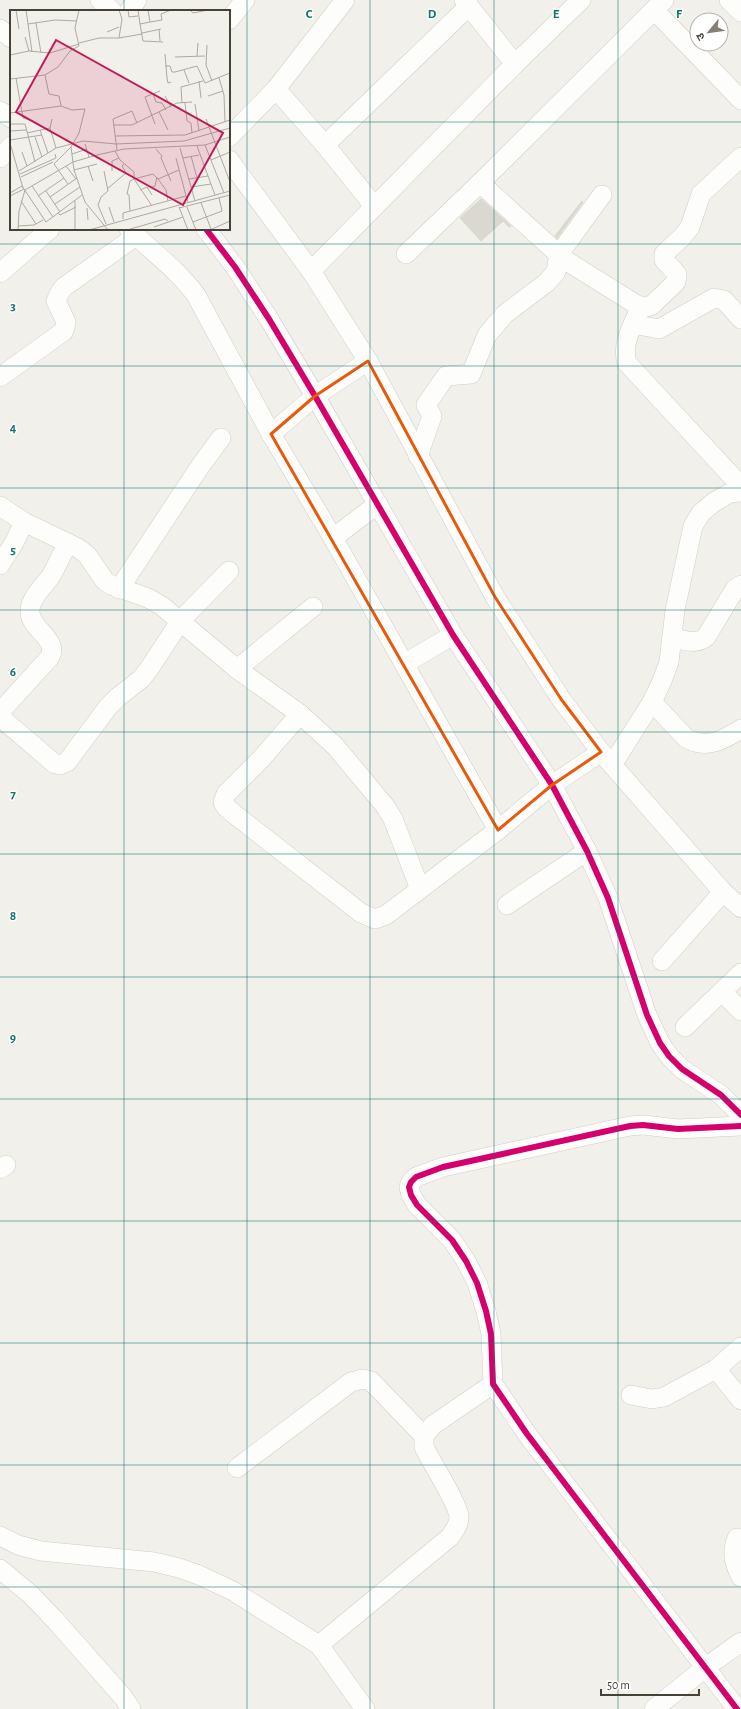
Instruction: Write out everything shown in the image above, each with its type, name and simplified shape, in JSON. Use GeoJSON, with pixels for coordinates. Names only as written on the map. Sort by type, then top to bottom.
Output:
{"type":"FeatureCollection","features":[{"type":"Feature","properties":{"kind":"street"},"geometry":{"type":"LineString","coordinates":[[100,0],[111,10]]}},
{"type":"Feature","properties":{"kind":"street"},"geometry":{"type":"LineString","coordinates":[[130,10],[137,0]]}},
{"type":"Feature","properties":{"kind":"street"},"geometry":{"type":"LineString","coordinates":[[230,19],[246,0]]}},
{"type":"Feature","properties":{"kind":"street"},"geometry":{"type":"LineString","coordinates":[[230,136],[276,89],[345,0]]}},
{"type":"Feature","properties":{"kind":"street"},"geometry":{"type":"LineString","coordinates":[[729,0],[741,12]]}},
{"type":"Feature","properties":{"kind":"street"},"geometry":{"type":"LineString","coordinates":[[325,145],[467,3],[515,64]]}},
{"type":"Feature","properties":{"kind":"street"},"geometry":{"type":"LineString","coordinates":[[310,271],[515,64],[569,4]]}},
{"type":"Feature","properties":{"kind":"street"},"geometry":{"type":"LineString","coordinates":[[406,254],[480,183],[659,5],[741,100]]}},
{"type":"Feature","properties":{"kind":"street"},"geometry":{"type":"LineString","coordinates":[[0,29],[10,37]]}},
{"type":"Feature","properties":{"kind":"street"},"geometry":{"type":"LineString","coordinates":[[276,89],[325,145],[374,206]]}},
{"type":"Feature","properties":{"kind":"street"},"geometry":{"type":"LineString","coordinates":[[0,111],[10,117]]}},
{"type":"Feature","properties":{"kind":"street"},"geometry":{"type":"LineString","coordinates":[[0,158],[10,147]]}},
{"type":"Feature","properties":{"kind":"street"},"geometry":{"type":"LineString","coordinates":[[480,183],[573,266],[641,307],[646,307],[652,305],[676,282],[677,274],[663,257],[664,254],[690,227],[701,194],[741,157]]}},
{"type":"Feature","properties":{"kind":"street"},"geometry":{"type":"LineString","coordinates":[[230,161],[310,271],[368,361],[495,597],[561,699],[606,759],[723,892],[741,908]]}},
{"type":"Feature","properties":{"kind":"street"},"geometry":{"type":"LineString","coordinates":[[418,456],[432,416],[426,405],[446,376],[471,374],[488,335],[505,314],[546,283],[556,272],[558,254],[602,195]]}},
{"type":"Feature","properties":{"kind":"street"},"geometry":{"type":"LineString","coordinates":[[0,273],[49,230]]}},
{"type":"Feature","properties":{"kind":"street"},"geometry":{"type":"LineString","coordinates":[[207,230],[239,273],[315,396],[453,635],[552,785],[587,851],[608,898],[647,1015],[660,1043],[669,1056],[682,1069],[721,1095],[741,1115]]}},
{"type":"Feature","properties":{"kind":"street"},"geometry":{"type":"LineString","coordinates":[[0,377],[64,331],[66,322],[56,301],[60,292],[64,287],[132,232],[163,259],[188,284],[196,295],[271,434],[333,538],[498,830]]}},
{"type":"Feature","properties":{"kind":"street"},"geometry":{"type":"LineString","coordinates":[[633,324],[659,329],[714,298],[724,300],[741,320]]}},
{"type":"Feature","properties":{"kind":"street"},"geometry":{"type":"LineString","coordinates":[[641,307],[628,334],[624,354],[627,363],[741,486]]}},
{"type":"Feature","properties":{"kind":"street"},"geometry":{"type":"LineString","coordinates":[[271,434],[315,396],[337,380],[368,361]]}},
{"type":"Feature","properties":{"kind":"street"},"geometry":{"type":"LineString","coordinates":[[120,589],[201,465],[221,438]]}},
{"type":"Feature","properties":{"kind":"street"},"geometry":{"type":"LineString","coordinates":[[300,714],[261,759],[226,794],[222,802],[226,807],[361,913],[375,919],[386,915],[498,830],[552,785],[574,770],[606,759],[652,702],[666,668],[672,638],[677,595],[693,526],[702,513],[714,502],[730,494],[741,492]]}},
{"type":"Feature","properties":{"kind":"street"},"geometry":{"type":"LineString","coordinates":[[333,538],[378,504]]}},
{"type":"Feature","properties":{"kind":"street"},"geometry":{"type":"LineString","coordinates":[[0,506],[24,522],[68,543],[87,555],[105,580],[120,589],[148,598],[162,606],[181,620],[237,668],[300,714],[335,746],[386,806],[396,826],[420,889]]}},
{"type":"Feature","properties":{"kind":"street"},"geometry":{"type":"LineString","coordinates":[[0,565],[14,544],[24,522]]}},
{"type":"Feature","properties":{"kind":"street"},"geometry":{"type":"LineString","coordinates":[[0,712],[50,657],[52,652],[50,644],[30,617],[30,607],[51,576],[68,543]]}},
{"type":"Feature","properties":{"kind":"street"},"geometry":{"type":"LineString","coordinates":[[0,717],[55,764],[63,764],[70,759],[108,707],[141,679],[181,620],[229,571]]}},
{"type":"Feature","properties":{"kind":"street"},"geometry":{"type":"LineString","coordinates":[[672,638],[696,642],[702,641],[706,637],[735,589],[741,585]]}},
{"type":"Feature","properties":{"kind":"street"},"geometry":{"type":"LineString","coordinates":[[237,668],[314,607]]}},
{"type":"Feature","properties":{"kind":"street"},"geometry":{"type":"LineString","coordinates":[[404,664],[453,635]]}},
{"type":"Feature","properties":{"kind":"street"},"geometry":{"type":"LineString","coordinates":[[652,702],[686,738],[696,743],[709,744],[718,742],[741,729]]}},
{"type":"Feature","properties":{"kind":"street"},"geometry":{"type":"LineString","coordinates":[[508,905],[587,851]]}},
{"type":"Feature","properties":{"kind":"street"},"geometry":{"type":"LineString","coordinates":[[662,961],[723,892]]}},
{"type":"Feature","properties":{"kind":"street"},"geometry":{"type":"LineString","coordinates":[[685,1027],[741,973]]}},
{"type":"Feature","properties":{"kind":"street"},"geometry":{"type":"LineString","coordinates":[[722,992],[741,1011]]}},
{"type":"Feature","properties":{"kind":"street"},"geometry":{"type":"LineString","coordinates":[[737,1709],[527,1434],[493,1384],[491,1334],[486,1311],[477,1283],[466,1261],[452,1240],[414,1200],[409,1187],[411,1182],[425,1172],[443,1167],[630,1126],[643,1125],[678,1129],[741,1126]]}},
{"type":"Feature","properties":{"kind":"street"},"geometry":{"type":"LineString","coordinates":[[631,1395],[652,1399],[664,1397],[716,1369],[741,1347]]}},
{"type":"Feature","properties":{"kind":"street"},"geometry":{"type":"LineString","coordinates":[[716,1369],[741,1400]]}},
{"type":"Feature","properties":{"kind":"street"},"geometry":{"type":"LineString","coordinates":[[237,1468],[352,1382],[363,1379],[371,1381],[424,1436]]}},
{"type":"Feature","properties":{"kind":"street"},"geometry":{"type":"LineString","coordinates":[[319,1645],[450,1537],[457,1525],[459,1517],[456,1505],[424,1447],[424,1436],[433,1425],[493,1384]]}},
{"type":"Feature","properties":{"kind":"street"},"geometry":{"type":"LineString","coordinates":[[0,1536],[18,1545],[41,1551],[154,1562],[200,1575],[233,1591],[319,1645],[365,1709]]}},
{"type":"Feature","properties":{"kind":"street"},"geometry":{"type":"LineString","coordinates":[[737,1538],[733,1549],[733,1557],[741,1577]]}},
{"type":"Feature","properties":{"kind":"street"},"geometry":{"type":"LineString","coordinates":[[0,1569],[31,1595],[55,1620],[123,1697],[131,1709]]}},
{"type":"Feature","properties":{"kind":"street"},"geometry":{"type":"LineString","coordinates":[[654,1709],[706,1667],[741,1642]]}},
{"type":"Feature","properties":{"kind":"highlighted area"},"geometry":{"type":"Polygon","coordinates":[[[368,361],[495,597],[561,699],[601,752],[552,785],[498,830],[271,434],[315,396],[368,361]]]}},
{"type":"Feature","properties":{"kind":"building"},"geometry":{"type":"Polygon","coordinates":[[[481,199],[511,226],[509,227],[503,221],[481,241],[460,218],[481,199]]]}},
{"type":"Feature","properties":{"kind":"building"},"geometry":{"type":"Polygon","coordinates":[[[582,201],[583,202],[557,238],[555,236],[582,201]]]}},
{"type":"Feature","properties":{"kind":"cycle path"},"geometry":{"type":"LineString","coordinates":[[207,230],[235,267],[269,319],[453,635],[552,785],[587,851],[608,898],[647,1015],[660,1043],[669,1056],[682,1069],[721,1095],[741,1115]]}},
{"type":"Feature","properties":{"kind":"cycle path"},"geometry":{"type":"LineString","coordinates":[[737,1709],[527,1434],[493,1384],[491,1334],[486,1311],[477,1283],[466,1261],[452,1240],[417,1205],[411,1195],[409,1187],[411,1182],[416,1177],[443,1167],[630,1126],[643,1125],[678,1129],[741,1126]]}}]}
